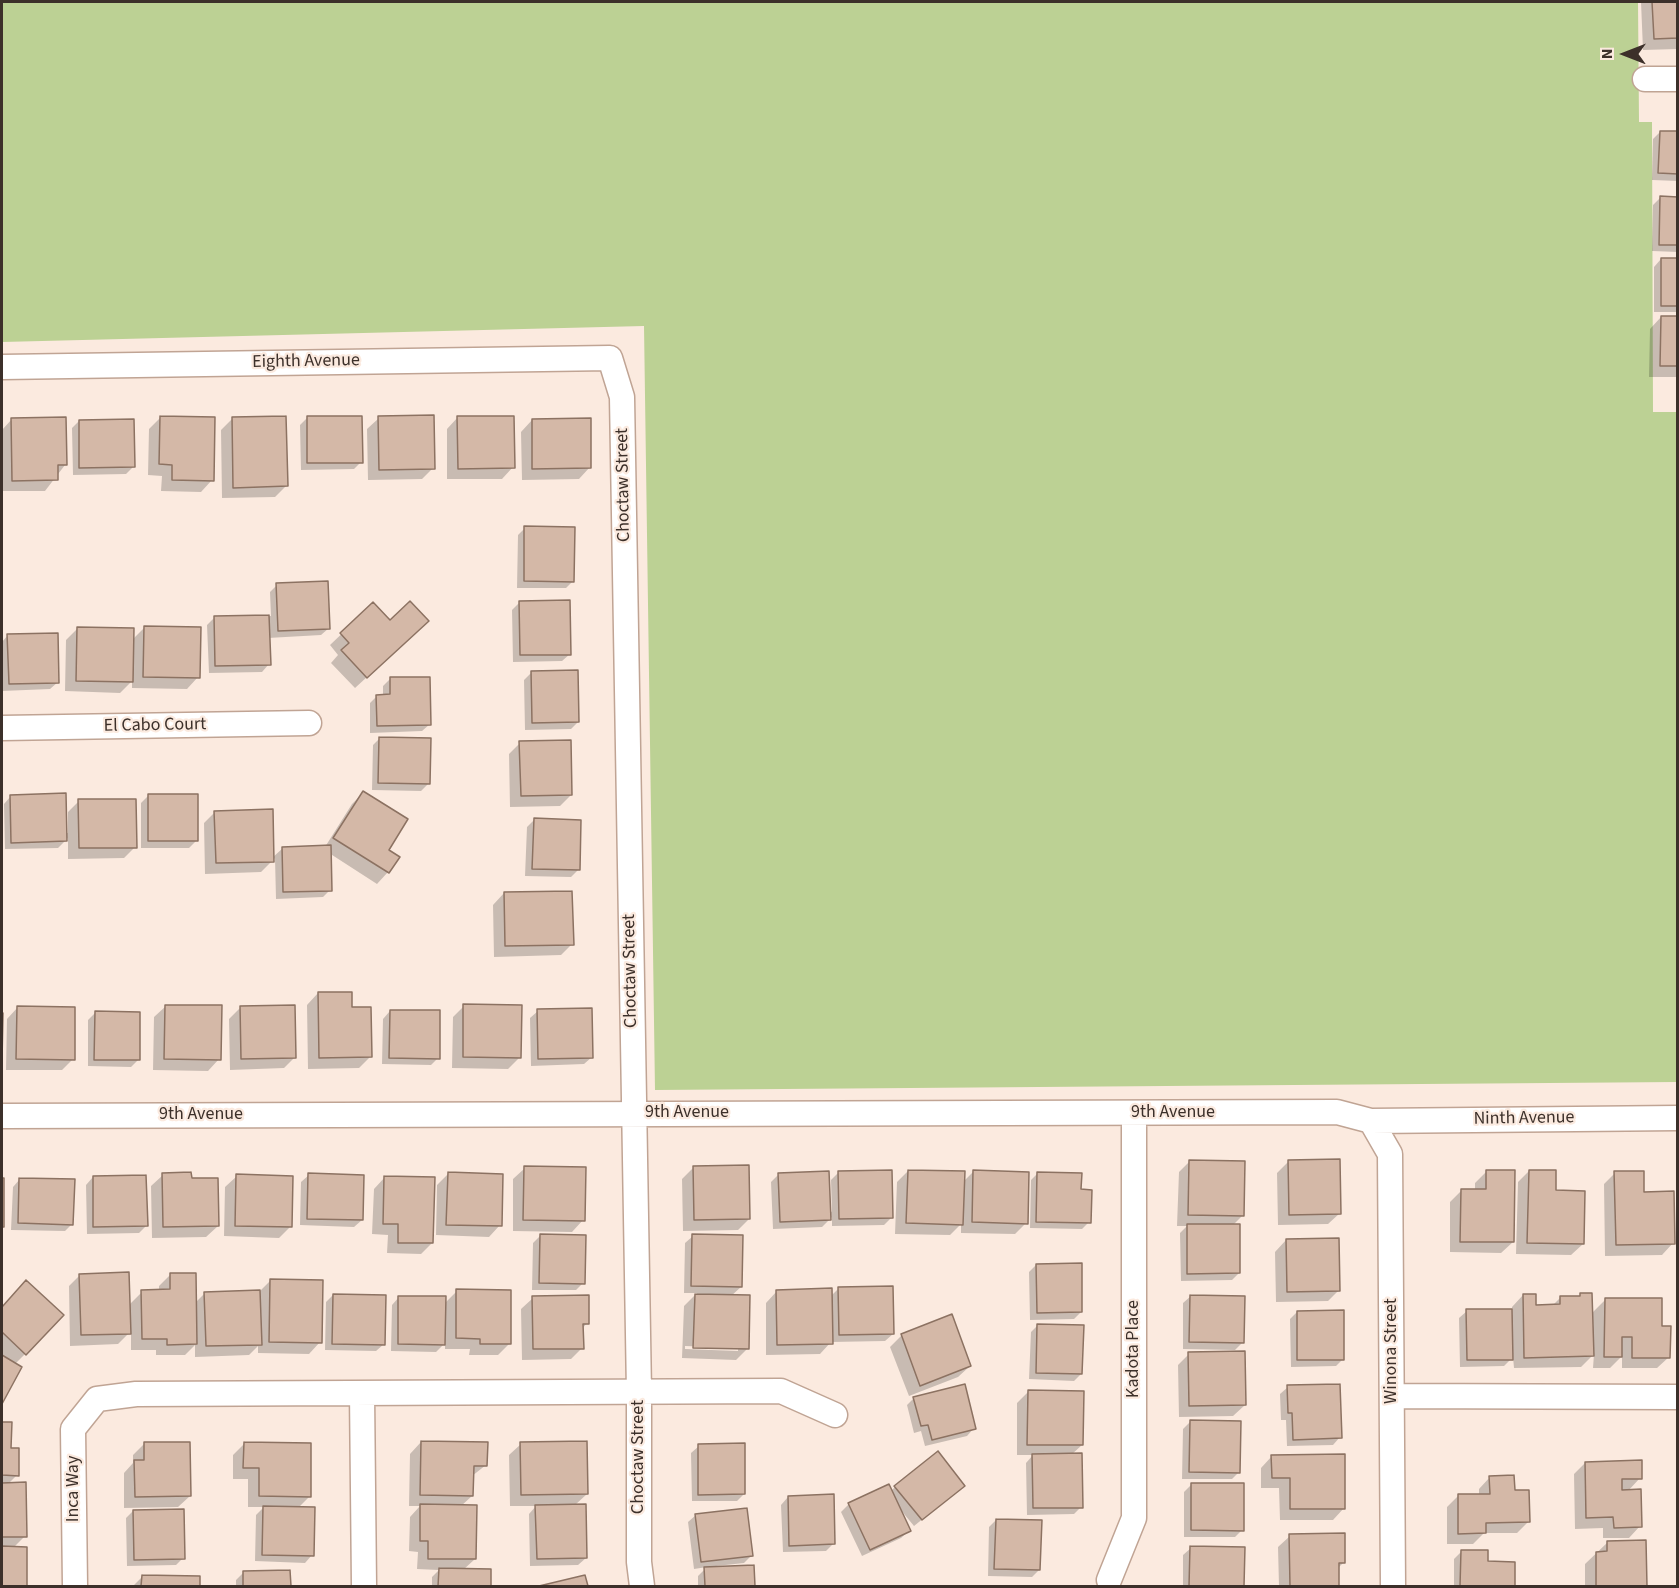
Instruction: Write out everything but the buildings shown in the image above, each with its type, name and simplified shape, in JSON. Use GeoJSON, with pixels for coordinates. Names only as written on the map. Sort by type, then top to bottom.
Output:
{"type":"FeatureCollection","features":[{"type":"Feature","properties":{"kind":"street"},"geometry":{"type":"LineString","coordinates":[[1645,79],[1677,79]]}},
{"type":"Feature","properties":{"kind":"street","name":"Eighth Avenue"},"geometry":{"type":"LineString","coordinates":[[2,367],[610,358]]}},
{"type":"Feature","properties":{"kind":"street","name":"Choctaw Street"},"geometry":{"type":"LineString","coordinates":[[610,358],[622,397],[639,1392],[639,1562],[642,1587]]}},
{"type":"Feature","properties":{"kind":"street","name":"El Cabo Court"},"geometry":{"type":"LineString","coordinates":[[2,728],[309,723]]}},
{"type":"Feature","properties":{"kind":"street","name":"9th Avenue"},"geometry":{"type":"LineString","coordinates":[[2,1116],[1337,1112],[1371,1121]]}},
{"type":"Feature","properties":{"kind":"street","name":"Kadota Place"},"geometry":{"type":"LineString","coordinates":[[1109,1580],[1134,1518],[1134,1113]]}},
{"type":"Feature","properties":{"kind":"street","name":"Ninth Avenue"},"geometry":{"type":"LineString","coordinates":[[1371,1121],[1677,1118]]}},
{"type":"Feature","properties":{"kind":"street","name":"Winona Street"},"geometry":{"type":"LineString","coordinates":[[1371,1121],[1390,1154],[1394,1587]]}},
{"type":"Feature","properties":{"kind":"street"},"geometry":{"type":"LineString","coordinates":[[364,1587],[362,1393],[781,1391],[835,1415]]}},
{"type":"Feature","properties":{"kind":"street","name":"Inca Way"},"geometry":{"type":"LineString","coordinates":[[75,1587],[74,1429],[97,1399],[136,1394],[362,1393]]}},
{"type":"Feature","properties":{"kind":"street"},"geometry":{"type":"LineString","coordinates":[[1392,1396],[1677,1397]]}},
{"type":"Feature","properties":{"kind":"green space"},"geometry":{"type":"Polygon","coordinates":[[[2,2],[1638,2],[1639,122],[1652,122],[1653,412],[1678,412],[1677,1082],[655,1090],[644,326],[2,342],[2,2]]]}}]}
